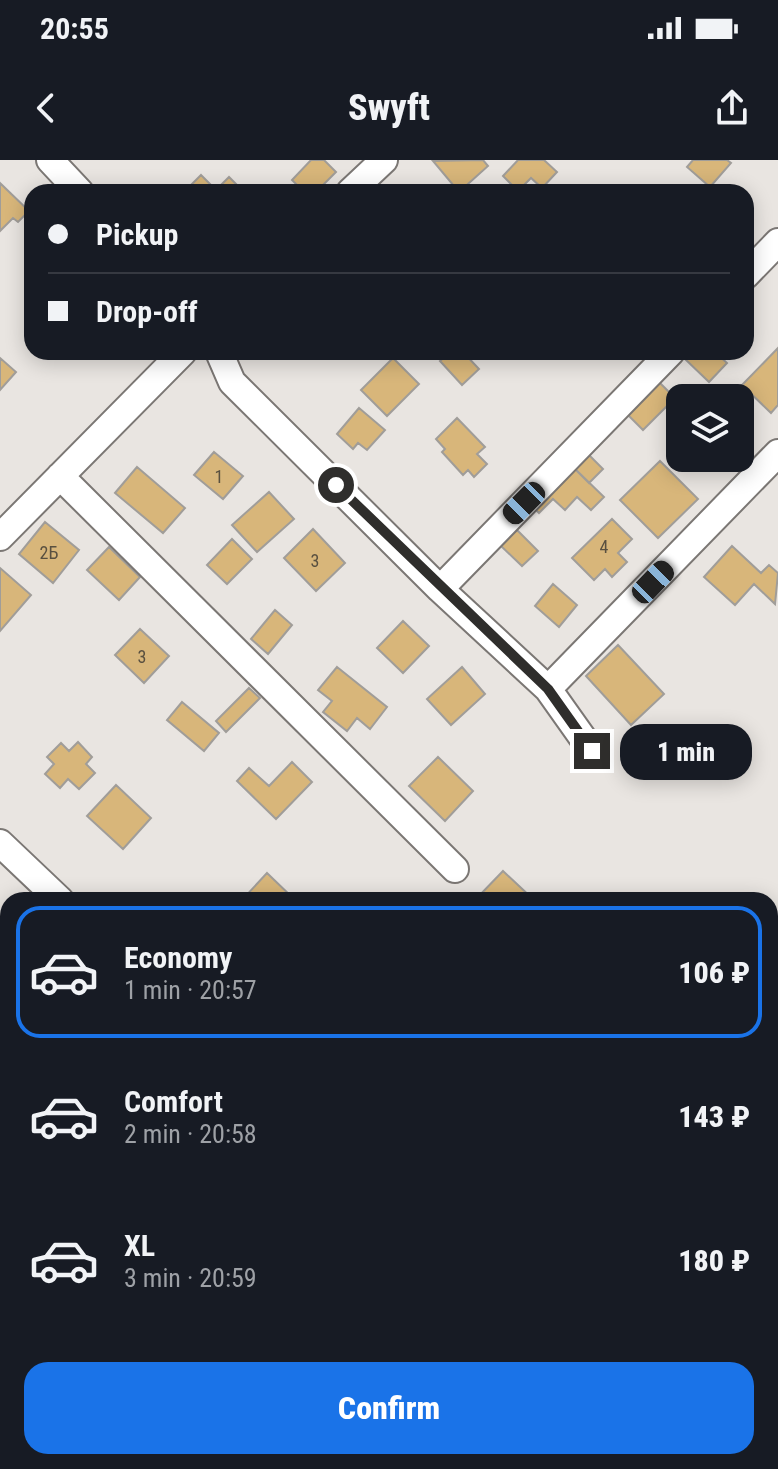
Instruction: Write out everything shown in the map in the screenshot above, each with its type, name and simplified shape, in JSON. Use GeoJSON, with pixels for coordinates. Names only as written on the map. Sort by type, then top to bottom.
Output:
{"type":"FeatureCollection","features":[{"type":"Feature","properties":{"kind":"street"},"geometry":{"type":"LineString","coordinates":[[50,160],[72,184]]}},
{"type":"Feature","properties":{"kind":"street"},"geometry":{"type":"LineString","coordinates":[[358,184],[384,160]]}},
{"type":"Feature","properties":{"kind":"street"},"geometry":{"type":"LineString","coordinates":[[754,267],[778,242]]}},
{"type":"Feature","properties":{"kind":"street"},"geometry":{"type":"LineString","coordinates":[[0,537],[175,360]]}},
{"type":"Feature","properties":{"kind":"street"},"geometry":{"type":"LineString","coordinates":[[222,360],[232,382],[440,589],[548,689],[592,751]]}},
{"type":"Feature","properties":{"kind":"street"},"geometry":{"type":"LineString","coordinates":[[440,589],[663,360]]}},
{"type":"Feature","properties":{"kind":"street"},"geometry":{"type":"LineString","coordinates":[[548,689],[778,453]]}},
{"type":"Feature","properties":{"kind":"street"},"geometry":{"type":"LineString","coordinates":[[60,476],[455,869]]}},
{"type":"Feature","properties":{"kind":"street"},"geometry":{"type":"LineString","coordinates":[[0,843],[52,892]]}},
{"type":"Feature","properties":{"kind":"building"},"geometry":{"type":"Polygon","coordinates":[[[311,160],[324,160],[336,172],[324,184],[296,184],[292,180],[311,160]]]}},
{"type":"Feature","properties":{"kind":"building"},"geometry":{"type":"Polygon","coordinates":[[[483,160],[488,166],[468,184],[452,184],[433,161],[483,160]]]}},
{"type":"Feature","properties":{"kind":"building"},"geometry":{"type":"Polygon","coordinates":[[[518,160],[544,160],[557,172],[546,184],[538,184],[531,178],[525,184],[511,184],[503,176],[518,160]]]}},
{"type":"Feature","properties":{"kind":"building"},"geometry":{"type":"Polygon","coordinates":[[[693,160],[727,160],[731,163],[713,184],[707,184],[687,167],[693,160]]]}},
{"type":"Feature","properties":{"kind":"building"},"geometry":{"type":"Polygon","coordinates":[[[201,175],[210,184],[192,184],[201,175]]]}},
{"type":"Feature","properties":{"kind":"building"},"geometry":{"type":"Polygon","coordinates":[[[229,177],[236,184],[222,184],[229,177]]]}},
{"type":"Feature","properties":{"kind":"building"},"geometry":{"type":"Polygon","coordinates":[[[0,183],[24,206],[24,216],[18,222],[13,218],[0,231],[0,183]]]}},
{"type":"Feature","properties":{"kind":"building"},"geometry":{"type":"Polygon","coordinates":[[[778,348],[778,405],[771,413],[754,397],[754,384],[743,384],[778,348]]]}},
{"type":"Feature","properties":{"kind":"building"},"geometry":{"type":"Polygon","coordinates":[[[0,358],[16,372],[0,390],[0,358]]]}},
{"type":"Feature","properties":{"kind":"building"},"geometry":{"type":"Polygon","coordinates":[[[391,360],[395,360],[419,384],[387,416],[361,390],[391,360]]]}},
{"type":"Feature","properties":{"kind":"building"},"geometry":{"type":"Polygon","coordinates":[[[471,360],[479,369],[462,385],[440,361],[471,360]]]}},
{"type":"Feature","properties":{"kind":"building"},"geometry":{"type":"Polygon","coordinates":[[[686,360],[724,360],[727,363],[709,382],[686,360]]]}},
{"type":"Feature","properties":{"kind":"building"},"geometry":{"type":"Polygon","coordinates":[[[657,380],[666,389],[666,407],[643,430],[625,412],[657,380]]]}},
{"type":"Feature","properties":{"kind":"building"},"geometry":{"type":"Polygon","coordinates":[[[359,408],[385,430],[367,450],[358,443],[353,449],[337,434],[359,408]]]}},
{"type":"Feature","properties":{"kind":"building"},"geometry":{"type":"Polygon","coordinates":[[[457,418],[485,447],[477,454],[487,464],[474,477],[468,470],[463,475],[442,452],[445,449],[436,439],[457,418]]]}},
{"type":"Feature","properties":{"kind":"building"},"geometry":{"type":"Polygon","coordinates":[[[585,451],[603,469],[589,483],[571,465],[585,451]]]}},
{"type":"Feature","properties":{"kind":"building"},"geometry":{"type":"Polygon","coordinates":[[[214,452],[243,476],[223,499],[194,475],[214,452]]]}},
{"type":"Feature","properties":{"kind":"building"},"geometry":{"type":"Polygon","coordinates":[[[660,461],[666,472],[671,472],[698,499],[658,538],[620,500],[660,461]]]}},
{"type":"Feature","properties":{"kind":"building"},"geometry":{"type":"Polygon","coordinates":[[[571,465],[604,497],[591,510],[577,497],[565,510],[553,499],[539,513],[532,506],[571,465]]]}},
{"type":"Feature","properties":{"kind":"building"},"geometry":{"type":"Polygon","coordinates":[[[137,467],[185,508],[163,533],[115,493],[137,467]]]}},
{"type":"Feature","properties":{"kind":"building"},"geometry":{"type":"Polygon","coordinates":[[[269,492],[294,519],[257,552],[232,525],[269,492]]]}},
{"type":"Feature","properties":{"kind":"building"},"geometry":{"type":"Polygon","coordinates":[[[612,519],[632,539],[618,553],[627,562],[612,577],[605,569],[594,580],[572,558],[612,519]]]}},
{"type":"Feature","properties":{"kind":"building"},"geometry":{"type":"Polygon","coordinates":[[[45,522],[79,550],[53,583],[19,554],[45,522]]]}},
{"type":"Feature","properties":{"kind":"building"},"geometry":{"type":"Polygon","coordinates":[[[313,529],[345,563],[316,591],[284,558],[313,529]]]}},
{"type":"Feature","properties":{"kind":"building"},"geometry":{"type":"Polygon","coordinates":[[[517,530],[538,551],[522,566],[501,546],[517,530]]]}},
{"type":"Feature","properties":{"kind":"building"},"geometry":{"type":"Polygon","coordinates":[[[232,539],[252,559],[227,584],[207,565],[232,539]]]}},
{"type":"Feature","properties":{"kind":"building"},"geometry":{"type":"Polygon","coordinates":[[[732,546],[761,573],[769,565],[778,573],[775,604],[754,584],[735,605],[704,577],[732,546]]]}},
{"type":"Feature","properties":{"kind":"building"},"geometry":{"type":"Polygon","coordinates":[[[109,547],[140,577],[119,600],[87,570],[109,547]]]}},
{"type":"Feature","properties":{"kind":"building"},"geometry":{"type":"Polygon","coordinates":[[[0,568],[31,595],[0,631],[0,568]]]}},
{"type":"Feature","properties":{"kind":"building"},"geometry":{"type":"Polygon","coordinates":[[[553,584],[577,605],[559,627],[535,606],[553,584]]]}},
{"type":"Feature","properties":{"kind":"building"},"geometry":{"type":"Polygon","coordinates":[[[275,610],[292,625],[268,654],[251,639],[275,610]]]}},
{"type":"Feature","properties":{"kind":"building"},"geometry":{"type":"Polygon","coordinates":[[[403,621],[429,646],[403,673],[377,648],[403,621]]]}},
{"type":"Feature","properties":{"kind":"building"},"geometry":{"type":"Polygon","coordinates":[[[140,629],[169,656],[144,683],[115,655],[140,629]]]}},
{"type":"Feature","properties":{"kind":"building"},"geometry":{"type":"Polygon","coordinates":[[[618,645],[664,694],[631,725],[586,676],[618,645]]]}},
{"type":"Feature","properties":{"kind":"building"},"geometry":{"type":"Polygon","coordinates":[[[337,667],[387,707],[370,729],[357,718],[347,731],[323,712],[332,701],[318,690],[337,667]]]}},
{"type":"Feature","properties":{"kind":"building"},"geometry":{"type":"Polygon","coordinates":[[[462,667],[485,694],[451,725],[427,699],[462,667]]]}},
{"type":"Feature","properties":{"kind":"building"},"geometry":{"type":"Polygon","coordinates":[[[249,688],[260,698],[226,732],[216,721],[249,688]]]}},
{"type":"Feature","properties":{"kind":"building"},"geometry":{"type":"Polygon","coordinates":[[[182,702],[219,733],[204,751],[167,720],[182,702]]]}},
{"type":"Feature","properties":{"kind":"building"},"geometry":{"type":"Polygon","coordinates":[[[78,742],[92,757],[86,764],[95,773],[79,789],[68,779],[60,788],[45,774],[54,764],[47,757],[61,743],[69,751],[78,742]]]}},
{"type":"Feature","properties":{"kind":"building"},"geometry":{"type":"Polygon","coordinates":[[[438,757],[473,791],[445,821],[409,786],[438,757]]]}},
{"type":"Feature","properties":{"kind":"building"},"geometry":{"type":"Polygon","coordinates":[[[292,762],[312,782],[276,819],[237,781],[249,768],[269,786],[292,762]]]}},
{"type":"Feature","properties":{"kind":"building"},"geometry":{"type":"Polygon","coordinates":[[[116,785],[151,818],[123,849],[87,816],[116,785]]]}},
{"type":"Feature","properties":{"kind":"building"},"geometry":{"type":"Polygon","coordinates":[[[503,871],[525,892],[483,892],[503,871]]]}},
{"type":"Feature","properties":{"kind":"building"},"geometry":{"type":"Polygon","coordinates":[[[267,873],[287,892],[249,892],[267,873]]]}},
{"type":"Feature","properties":{"kind":"route"},"geometry":{"type":"LineString","coordinates":[[336,485],[440,589],[548,689],[592,751]]}}]}
